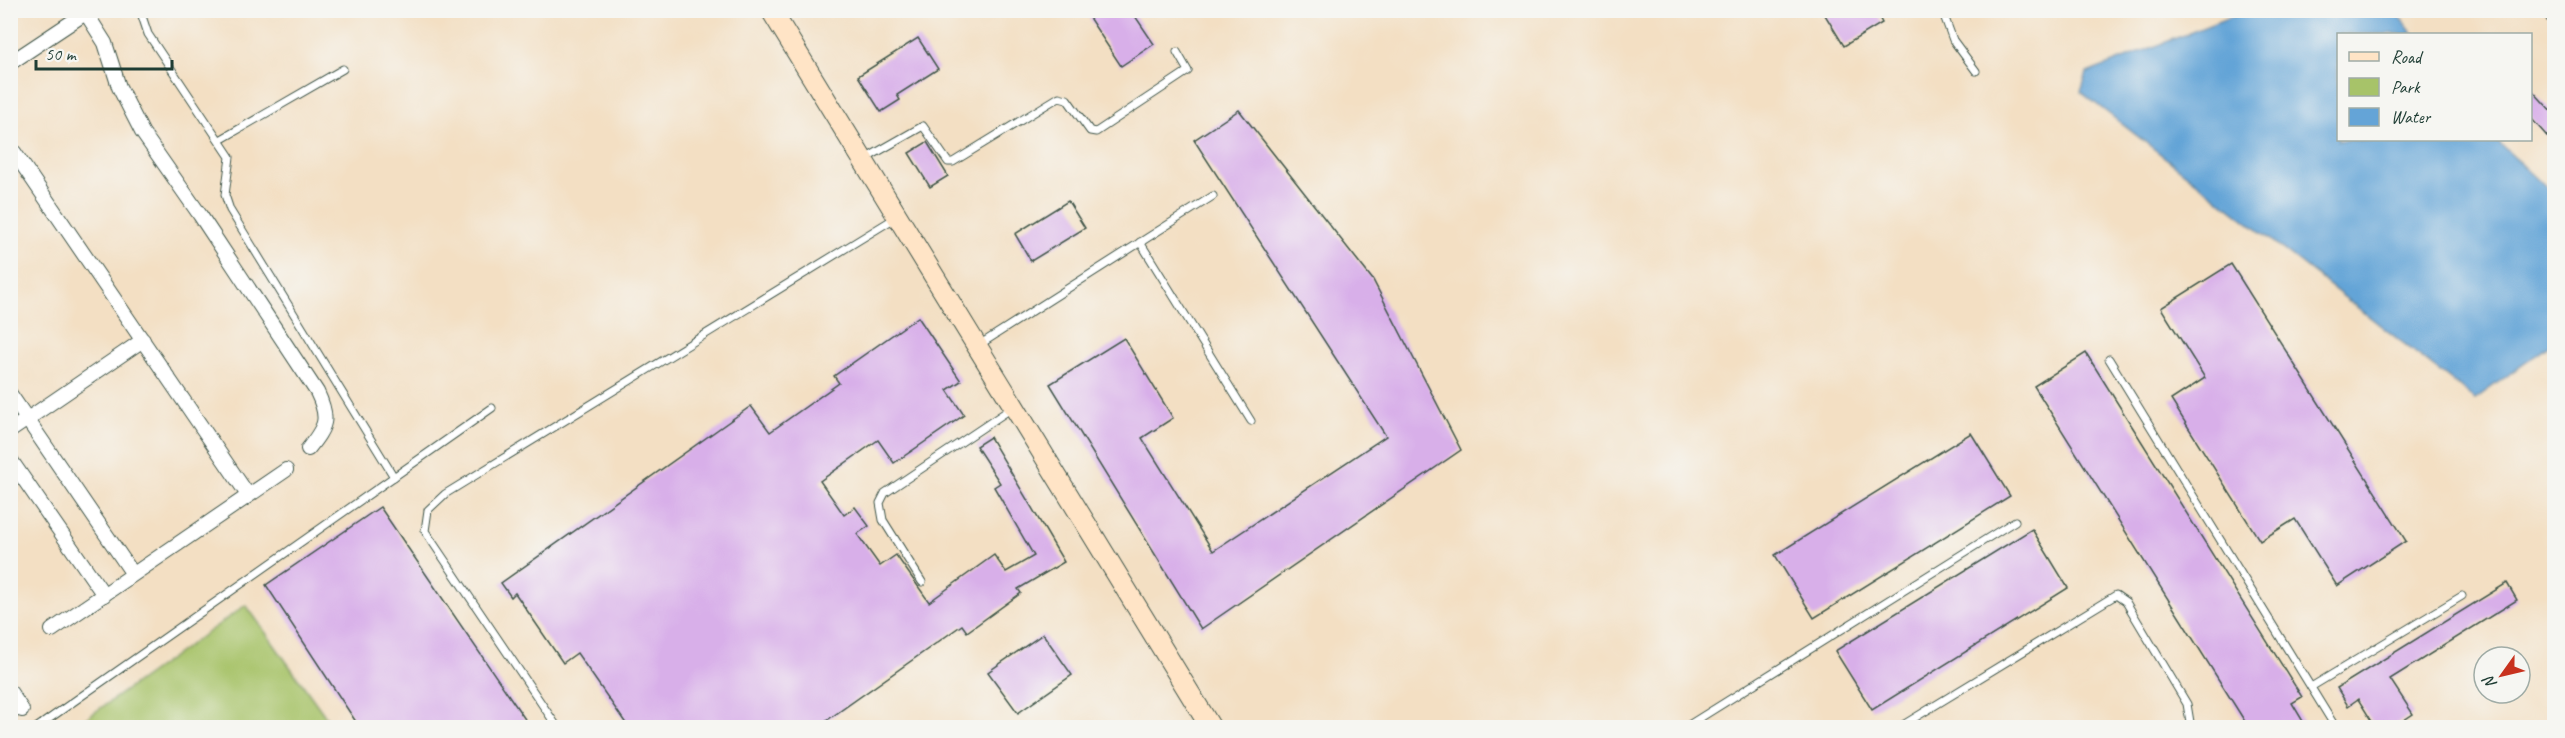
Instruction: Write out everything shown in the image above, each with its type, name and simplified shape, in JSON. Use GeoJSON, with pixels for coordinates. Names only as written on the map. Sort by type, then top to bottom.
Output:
{"type":"FeatureCollection","features":[{"type":"Feature","properties":{"kind":"street"},"geometry":{"type":"LineString","coordinates":[[771,10],[1211,728]]}},
{"type":"Feature","properties":{"kind":"street"},"geometry":{"type":"LineString","coordinates":[[10,63],[88,12],[105,43],[119,87],[142,132],[317,392],[324,408],[324,428],[308,449]]}},
{"type":"Feature","properties":{"kind":"street"},"geometry":{"type":"LineString","coordinates":[[10,155],[14,152],[248,495]]}},
{"type":"Feature","properties":{"kind":"street"},"geometry":{"type":"LineString","coordinates":[[10,432],[143,340]]}},
{"type":"Feature","properties":{"kind":"street"},"geometry":{"type":"LineString","coordinates":[[10,394],[133,574]]}},
{"type":"Feature","properties":{"kind":"street"},"geometry":{"type":"LineString","coordinates":[[10,459],[104,595]]}},
{"type":"Feature","properties":{"kind":"street"},"geometry":{"type":"LineString","coordinates":[[52,630],[286,470]]}},
{"type":"Feature","properties":{"kind":"street"},"geometry":{"type":"LineString","coordinates":[[10,692],[22,710]]}},
{"type":"Feature","properties":{"kind":"lane"},"geometry":{"type":"LineString","coordinates":[[140,10],[148,34],[230,157],[225,195],[230,210],[394,477]]}},
{"type":"Feature","properties":{"kind":"lane"},"geometry":{"type":"LineString","coordinates":[[1942,10],[1953,40],[1976,70]]}},
{"type":"Feature","properties":{"kind":"lane"},"geometry":{"type":"LineString","coordinates":[[2545,10],[2554,26]]}},
{"type":"Feature","properties":{"kind":"lane"},"geometry":{"type":"LineString","coordinates":[[863,160],[923,126],[948,162],[953,162],[1059,96],[1067,99],[1090,131],[1096,132],[1188,71],[1177,52]]}},
{"type":"Feature","properties":{"kind":"lane"},"geometry":{"type":"LineString","coordinates":[[220,140],[343,69]]}},
{"type":"Feature","properties":{"kind":"lane"},"geometry":{"type":"LineString","coordinates":[[977,346],[1213,196]]}},
{"type":"Feature","properties":{"kind":"lane"},"geometry":{"type":"LineString","coordinates":[[558,728],[425,531],[428,510],[445,494],[897,217]]}},
{"type":"Feature","properties":{"kind":"lane"},"geometry":{"type":"LineString","coordinates":[[1140,242],[1251,421]]}},
{"type":"Feature","properties":{"kind":"lane"},"geometry":{"type":"LineString","coordinates":[[2109,359],[2336,728]]}},
{"type":"Feature","properties":{"kind":"lane"},"geometry":{"type":"LineString","coordinates":[[922,582],[883,520],[880,503],[885,492],[1014,407]]}},
{"type":"Feature","properties":{"kind":"lane"},"geometry":{"type":"LineString","coordinates":[[36,728],[492,408]]}},
{"type":"Feature","properties":{"kind":"lane"},"geometry":{"type":"LineString","coordinates":[[1684,728],[2015,521]]}},
{"type":"Feature","properties":{"kind":"lane"},"geometry":{"type":"LineString","coordinates":[[1898,728],[2116,595],[2126,602],[2187,704],[2191,728]]}},
{"type":"Feature","properties":{"kind":"lane"},"geometry":{"type":"LineString","coordinates":[[2312,687],[2462,596]]}},
{"type":"Feature","properties":{"kind":"green space"},"geometry":{"type":"Polygon","coordinates":[[[246,605],[333,727],[74,727],[246,605]]]}},
{"type":"Feature","properties":{"kind":"water"},"geometry":{"type":"Polygon","coordinates":[[[2245,11],[2395,11],[2412,33],[2337,33],[2337,141],[2497,141],[2554,195],[2554,342],[2475,399],[2081,92],[2087,73],[2245,11]]]}},
{"type":"Feature","properties":{"kind":"building"},"geometry":{"type":"Polygon","coordinates":[[[1084,10],[1131,10],[1154,44],[1121,66],[1084,10]]]}},
{"type":"Feature","properties":{"kind":"building"},"geometry":{"type":"Polygon","coordinates":[[[1822,10],[1875,10],[1882,23],[1844,46],[1822,10]]]}},
{"type":"Feature","properties":{"kind":"building"},"geometry":{"type":"Polygon","coordinates":[[[918,38],[938,69],[897,95],[900,100],[881,112],[858,76],[918,38]]]}},
{"type":"Feature","properties":{"kind":"building"},"geometry":{"type":"Polygon","coordinates":[[[2532,90],[2554,114],[2554,144],[2532,119],[2532,90]]]}},
{"type":"Feature","properties":{"kind":"building"},"geometry":{"type":"Polygon","coordinates":[[[1239,110],[1373,280],[1461,450],[1201,629],[1050,384],[1124,338],[1173,418],[1142,438],[1213,551],[1386,436],[1194,140],[1239,110]]]}},
{"type":"Feature","properties":{"kind":"building"},"geometry":{"type":"Polygon","coordinates":[[[927,142],[948,176],[930,187],[909,153],[927,142]]]}},
{"type":"Feature","properties":{"kind":"building"},"geometry":{"type":"Polygon","coordinates":[[[1068,201],[1085,228],[1031,261],[1015,234],[1068,201]]]}},
{"type":"Feature","properties":{"kind":"building"},"geometry":{"type":"Polygon","coordinates":[[[2231,264],[2406,541],[2337,586],[2295,519],[2260,541],[2171,400],[2205,378],[2161,308],[2231,264]]]}},
{"type":"Feature","properties":{"kind":"building"},"geometry":{"type":"Polygon","coordinates":[[[918,317],[961,381],[947,390],[964,415],[894,463],[878,440],[820,481],[844,515],[855,507],[869,526],[857,534],[880,566],[896,555],[929,602],[994,555],[1006,572],[1034,556],[994,487],[1000,483],[976,446],[990,437],[1064,562],[1018,589],[1021,593],[967,632],[962,625],[816,728],[629,728],[577,653],[563,663],[515,593],[511,597],[501,583],[751,406],[770,432],[839,383],[834,376],[918,317]]]}},
{"type":"Feature","properties":{"kind":"building"},"geometry":{"type":"Polygon","coordinates":[[[2086,353],[2302,697],[2292,703],[2307,728],[2249,728],[2034,386],[2086,353]]]}},
{"type":"Feature","properties":{"kind":"building"},"geometry":{"type":"Polygon","coordinates":[[[1971,433],[2010,496],[1814,618],[1775,555],[1971,433]]]}},
{"type":"Feature","properties":{"kind":"building"},"geometry":{"type":"Polygon","coordinates":[[[380,507],[531,728],[360,728],[266,585],[380,507]]]}},
{"type":"Feature","properties":{"kind":"building"},"geometry":{"type":"Polygon","coordinates":[[[2032,529],[2068,588],[1872,710],[1835,651],[2032,529]]]}},
{"type":"Feature","properties":{"kind":"building"},"geometry":{"type":"Polygon","coordinates":[[[2507,583],[2517,600],[2390,679],[2413,714],[2392,728],[2376,728],[2358,699],[2348,706],[2337,688],[2507,583]]]}},
{"type":"Feature","properties":{"kind":"building"},"geometry":{"type":"Polygon","coordinates":[[[1043,634],[1072,675],[1018,713],[988,672],[1043,634]]]}}]}
